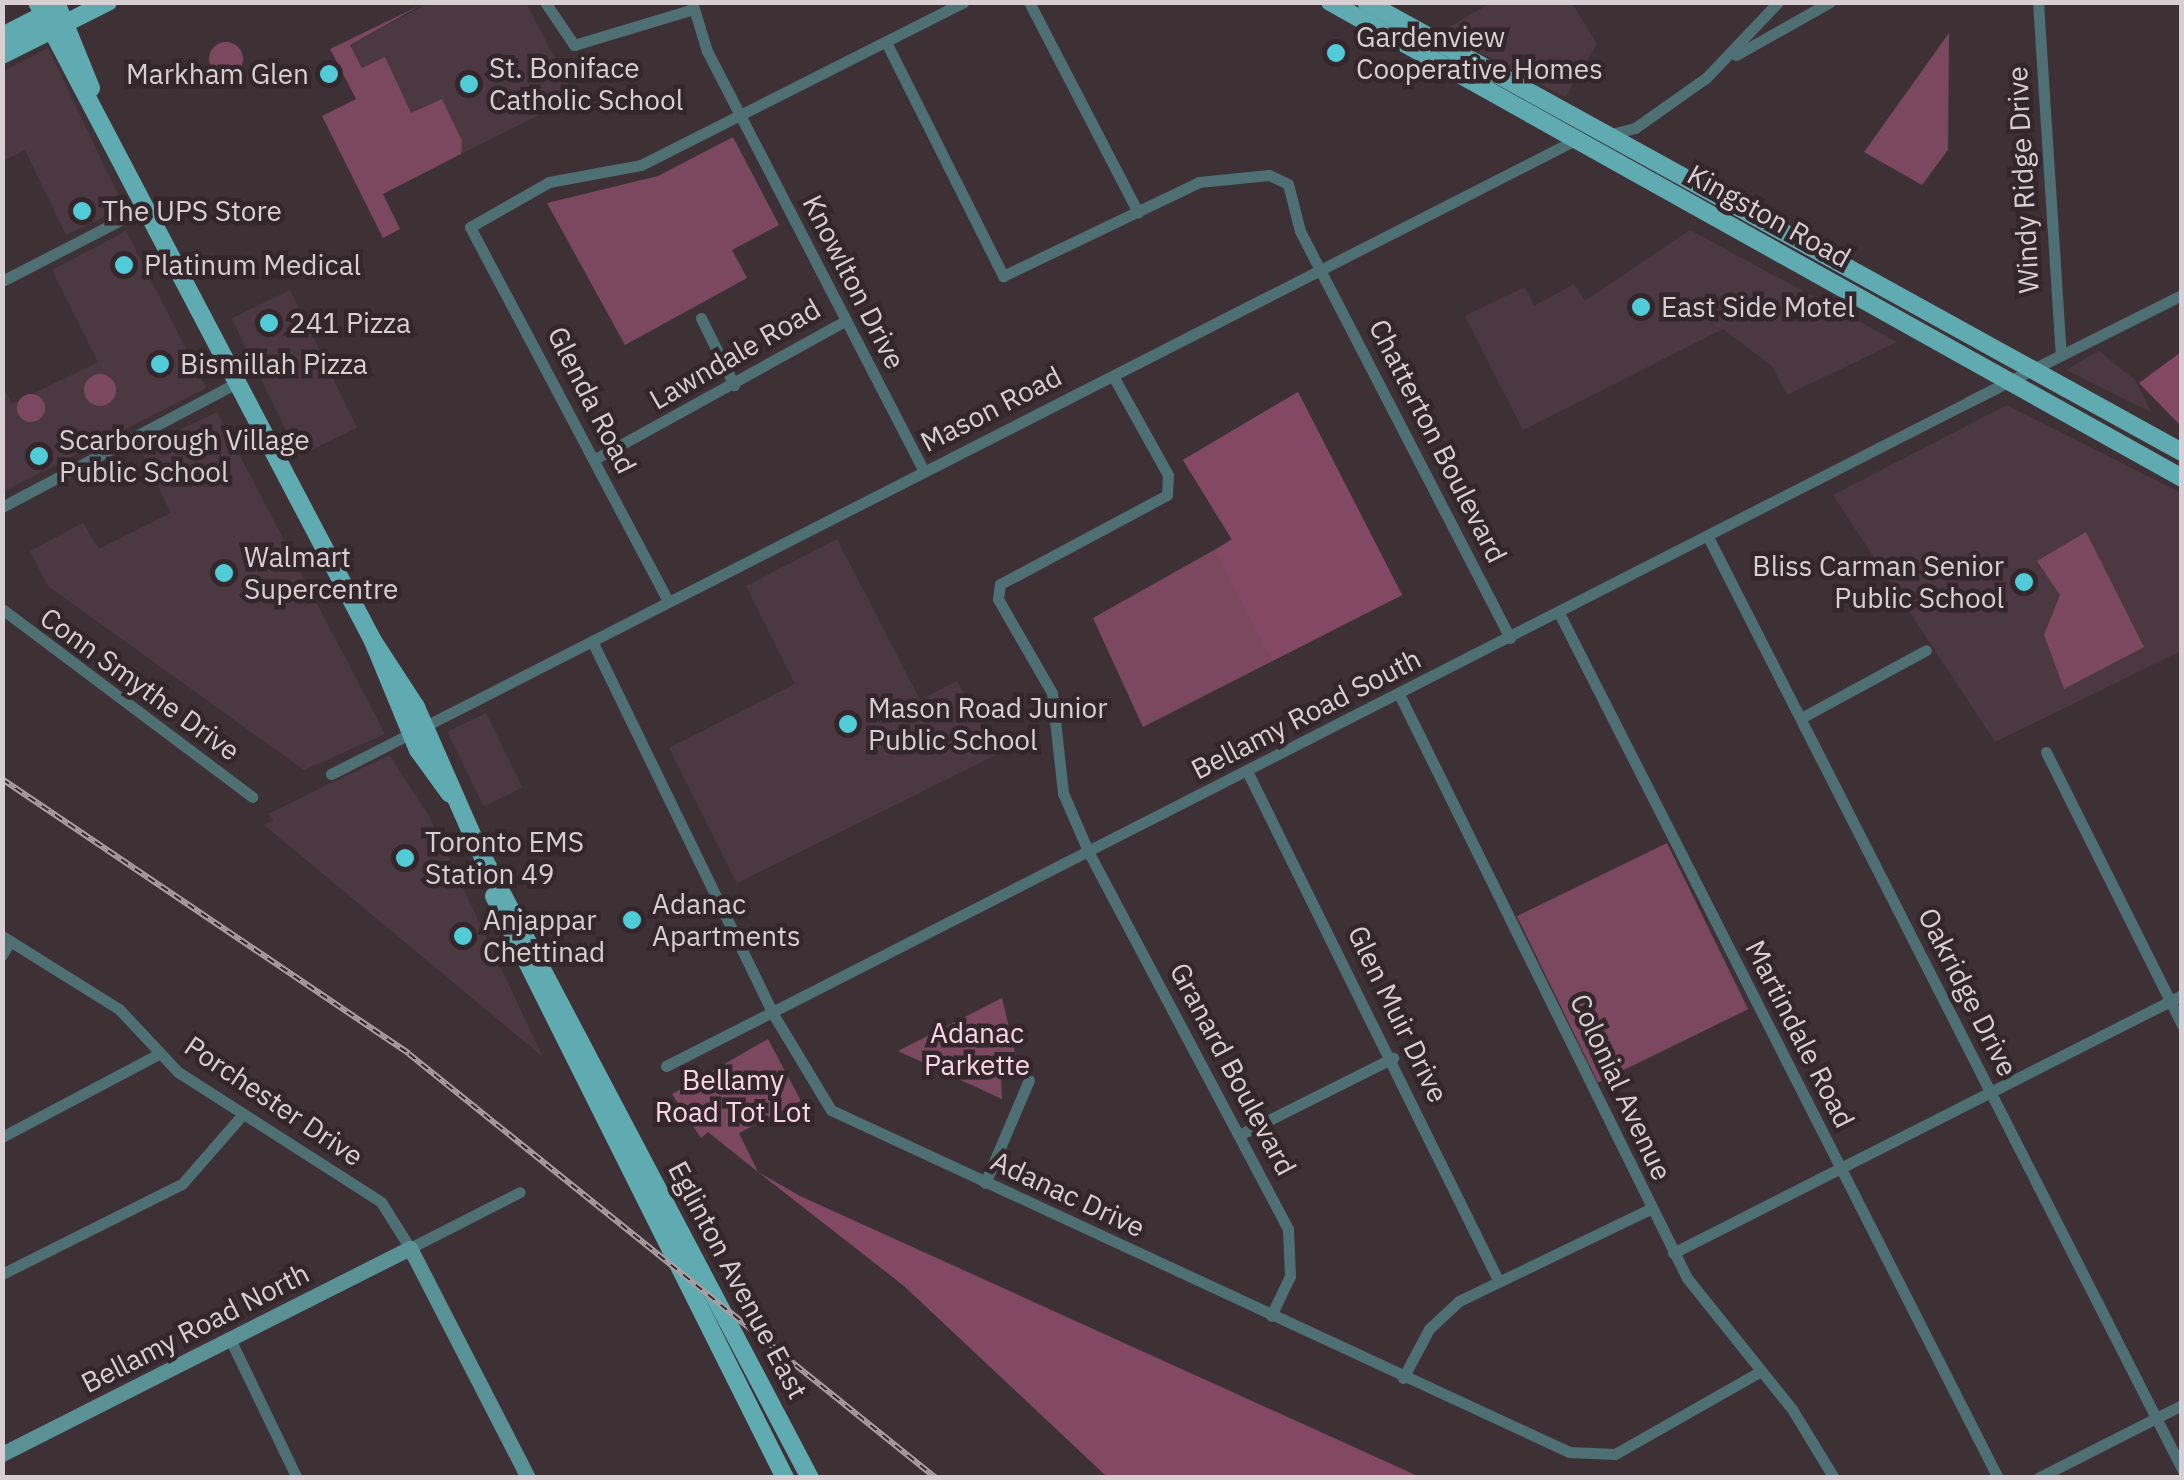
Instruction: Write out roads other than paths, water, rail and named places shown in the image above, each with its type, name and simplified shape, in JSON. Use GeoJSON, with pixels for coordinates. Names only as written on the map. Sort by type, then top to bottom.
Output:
{"type":"FeatureCollection","features":[{"type":"Feature","properties":{"kind":"main road"},"geometry":{"type":"LineString","coordinates":[[2,36],[54,12],[108,2]]}},
{"type":"Feature","properties":{"kind":"main road","name":"Kingston Road"},"geometry":{"type":"LineString","coordinates":[[1330,2],[1573,138],[2021,376],[2182,452]]}},
{"type":"Feature","properties":{"kind":"main road","name":"Kingston Road"},"geometry":{"type":"LineString","coordinates":[[1366,2],[2021,376],[2182,478]]}},
{"type":"Feature","properties":{"kind":"main road"},"geometry":{"type":"LineString","coordinates":[[2,55],[54,12]]}},
{"type":"Feature","properties":{"kind":"main road","name":"Eglinton Avenue East"},"geometry":{"type":"LineString","coordinates":[[54,12],[146,207],[454,798],[631,1179],[785,1478]]}},
{"type":"Feature","properties":{"kind":"main road","name":"Eglinton Avenue East"},"geometry":{"type":"LineString","coordinates":[[476,844],[810,1478]]}},
{"type":"Feature","properties":{"kind":"street"},"geometry":{"type":"LineString","coordinates":[[545,2],[574,44],[693,6]]}},
{"type":"Feature","properties":{"kind":"street"},"geometry":{"type":"LineString","coordinates":[[739,116],[963,2]]}},
{"type":"Feature","properties":{"kind":"street"},"geometry":{"type":"LineString","coordinates":[[1029,2],[1138,212]]}},
{"type":"Feature","properties":{"kind":"street"},"geometry":{"type":"LineString","coordinates":[[1732,56],[1778,2]]}},
{"type":"Feature","properties":{"kind":"street"},"geometry":{"type":"LineString","coordinates":[[1602,136],[1636,128],[1732,56],[1830,2]]}},
{"type":"Feature","properties":{"kind":"street","name":"Windy Ridge Drive"},"geometry":{"type":"LineString","coordinates":[[2038,2],[2061,355]]}},
{"type":"Feature","properties":{"kind":"street","name":"Knowlton Drive"},"geometry":{"type":"LineString","coordinates":[[693,6],[739,116],[924,471]]}},
{"type":"Feature","properties":{"kind":"street","name":"Chatterton Boulevard"},"geometry":{"type":"LineString","coordinates":[[886,42],[998,274],[1200,182],[1274,176],[1292,190],[1321,268],[1510,638]]}},
{"type":"Feature","properties":{"kind":"street","name":"Glenda Road"},"geometry":{"type":"LineString","coordinates":[[668,601],[470,227],[549,182],[641,165],[739,116]]}},
{"type":"Feature","properties":{"kind":"street","name":"Mason Road"},"geometry":{"type":"LineString","coordinates":[[417,729],[1573,138],[1602,136]]}},
{"type":"Feature","properties":{"kind":"street"},"geometry":{"type":"LineString","coordinates":[[2,280],[146,207]]}},
{"type":"Feature","properties":{"kind":"street","name":"Bellamy Road South"},"geometry":{"type":"LineString","coordinates":[[666,1066],[2182,295]]}},
{"type":"Feature","properties":{"kind":"street"},"geometry":{"type":"LineString","coordinates":[[701,318],[734,385]]}},
{"type":"Feature","properties":{"kind":"street","name":"Lawndale Road"},"geometry":{"type":"LineString","coordinates":[[596,460],[846,320]]}},
{"type":"Feature","properties":{"kind":"street","name":"Granard Boulevard"},"geometry":{"type":"LineString","coordinates":[[1113,376],[1168,474],[1167,495],[997,592],[1052,693],[1063,793],[1088,853],[1243,1133],[1293,1246],[1272,1316]]}},
{"type":"Feature","properties":{"kind":"street"},"geometry":{"type":"LineString","coordinates":[[2,507],[238,382]]}},
{"type":"Feature","properties":{"kind":"street","name":"Oakridge Drive"},"geometry":{"type":"LineString","coordinates":[[1708,538],[2182,1469]]}},
{"type":"Feature","properties":{"kind":"street","name":"Conn Smythe Drive"},"geometry":{"type":"LineString","coordinates":[[2,608],[252,797]]}},
{"type":"Feature","properties":{"kind":"street","name":"Martindale Road"},"geometry":{"type":"LineString","coordinates":[[1559,614],[1998,1478]]}},
{"type":"Feature","properties":{"kind":"street","name":"Adanac Drive"},"geometry":{"type":"LineString","coordinates":[[592,641],[773,1014],[831,1110],[1569,1452],[1604,1457],[1761,1372]]}},
{"type":"Feature","properties":{"kind":"street"},"geometry":{"type":"LineString","coordinates":[[1802,718],[1926,650]]}},
{"type":"Feature","properties":{"kind":"street","name":"Colonial Avenue"},"geometry":{"type":"LineString","coordinates":[[1400,694],[1673,1253],[1834,1478]]}},
{"type":"Feature","properties":{"kind":"street"},"geometry":{"type":"LineString","coordinates":[[330,774],[417,729]]}},
{"type":"Feature","properties":{"kind":"street"},"geometry":{"type":"LineString","coordinates":[[2046,752],[2176,998],[2182,1024]]}},
{"type":"Feature","properties":{"kind":"street","name":"Glen Muir Drive"},"geometry":{"type":"LineString","coordinates":[[1248,772],[1393,1058],[1498,1280]]}},
{"type":"Feature","properties":{"kind":"street"},"geometry":{"type":"LineString","coordinates":[[2,954],[6,939]]}},
{"type":"Feature","properties":{"kind":"street","name":"Porchester Drive"},"geometry":{"type":"LineString","coordinates":[[6,939],[119,1010],[159,1054],[242,1114],[381,1202],[410,1248]]}},
{"type":"Feature","properties":{"kind":"street"},"geometry":{"type":"LineString","coordinates":[[1673,1253],[2176,998]]}},
{"type":"Feature","properties":{"kind":"street"},"geometry":{"type":"LineString","coordinates":[[2,1137],[159,1054]]}},
{"type":"Feature","properties":{"kind":"street"},"geometry":{"type":"LineString","coordinates":[[1243,1133],[1393,1058]]}},
{"type":"Feature","properties":{"kind":"street"},"geometry":{"type":"LineString","coordinates":[[985,1183],[1029,1080]]}},
{"type":"Feature","properties":{"kind":"street"},"geometry":{"type":"LineString","coordinates":[[2,1274],[182,1184],[221,1150],[242,1114]]}},
{"type":"Feature","properties":{"kind":"street","name":"Bellamy Road North"},"geometry":{"type":"LineString","coordinates":[[2,1454],[520,1192]]}},
{"type":"Feature","properties":{"kind":"street"},"geometry":{"type":"LineString","coordinates":[[1404,1378],[1440,1318],[1498,1280],[1650,1209]]}},
{"type":"Feature","properties":{"kind":"street"},"geometry":{"type":"LineString","coordinates":[[410,1248],[528,1478]]}},
{"type":"Feature","properties":{"kind":"street"},"geometry":{"type":"LineString","coordinates":[[230,1339],[297,1478]]}},
{"type":"Feature","properties":{"kind":"street"},"geometry":{"type":"LineString","coordinates":[[2038,1478],[2182,1405]]}},
{"type":"Feature","properties":{"kind":"railway"},"geometry":{"type":"LineString","coordinates":[[2,779],[409,1054],[936,1478]]}},
{"type":"Feature","properties":{"kind":"place","name":"Gardenview Cooperative Homes"},"geometry":{"type":"Point","coordinates":[1336,53]}},
{"type":"Feature","properties":{"kind":"place","name":"Markham Glen"},"geometry":{"type":"Point","coordinates":[329,74]}},
{"type":"Feature","properties":{"kind":"place","name":"St. Boniface Catholic School"},"geometry":{"type":"Point","coordinates":[469,84]}},
{"type":"Feature","properties":{"kind":"place","name":"The UPS Store"},"geometry":{"type":"Point","coordinates":[82,211]}},
{"type":"Feature","properties":{"kind":"place","name":"Platinum Medical"},"geometry":{"type":"Point","coordinates":[124,265]}},
{"type":"Feature","properties":{"kind":"place","name":"East Side Motel"},"geometry":{"type":"Point","coordinates":[1641,307]}},
{"type":"Feature","properties":{"kind":"place","name":"241 Pizza"},"geometry":{"type":"Point","coordinates":[269,323]}},
{"type":"Feature","properties":{"kind":"place","name":"Bismillah Pizza"},"geometry":{"type":"Point","coordinates":[160,364]}},
{"type":"Feature","properties":{"kind":"place","name":"Scarborough Village Public School"},"geometry":{"type":"Point","coordinates":[39,456]}},
{"type":"Feature","properties":{"kind":"place","name":"Walmart Supercentre"},"geometry":{"type":"Point","coordinates":[224,573]}},
{"type":"Feature","properties":{"kind":"place","name":"Bliss Carman Senior Public School"},"geometry":{"type":"Point","coordinates":[2024,582]}},
{"type":"Feature","properties":{"kind":"place","name":"Mason Road Junior Public School"},"geometry":{"type":"Point","coordinates":[848,724]}},
{"type":"Feature","properties":{"kind":"place","name":"Toronto EMS Station 49"},"geometry":{"type":"Point","coordinates":[405,858]}},
{"type":"Feature","properties":{"kind":"place","name":"Adanac Apartments"},"geometry":{"type":"Point","coordinates":[632,920]}},
{"type":"Feature","properties":{"kind":"place","name":"Anjappar Chettinad"},"geometry":{"type":"Point","coordinates":[463,936]}},
{"type":"Feature","properties":{"kind":"park label","name":"Adanac Parkette"},"geometry":{"type":"Point","coordinates":[977,1049]}},
{"type":"Feature","properties":{"kind":"park label","name":"Bellamy Road Tot Lot"},"geometry":{"type":"Point","coordinates":[733,1096]}}]}
